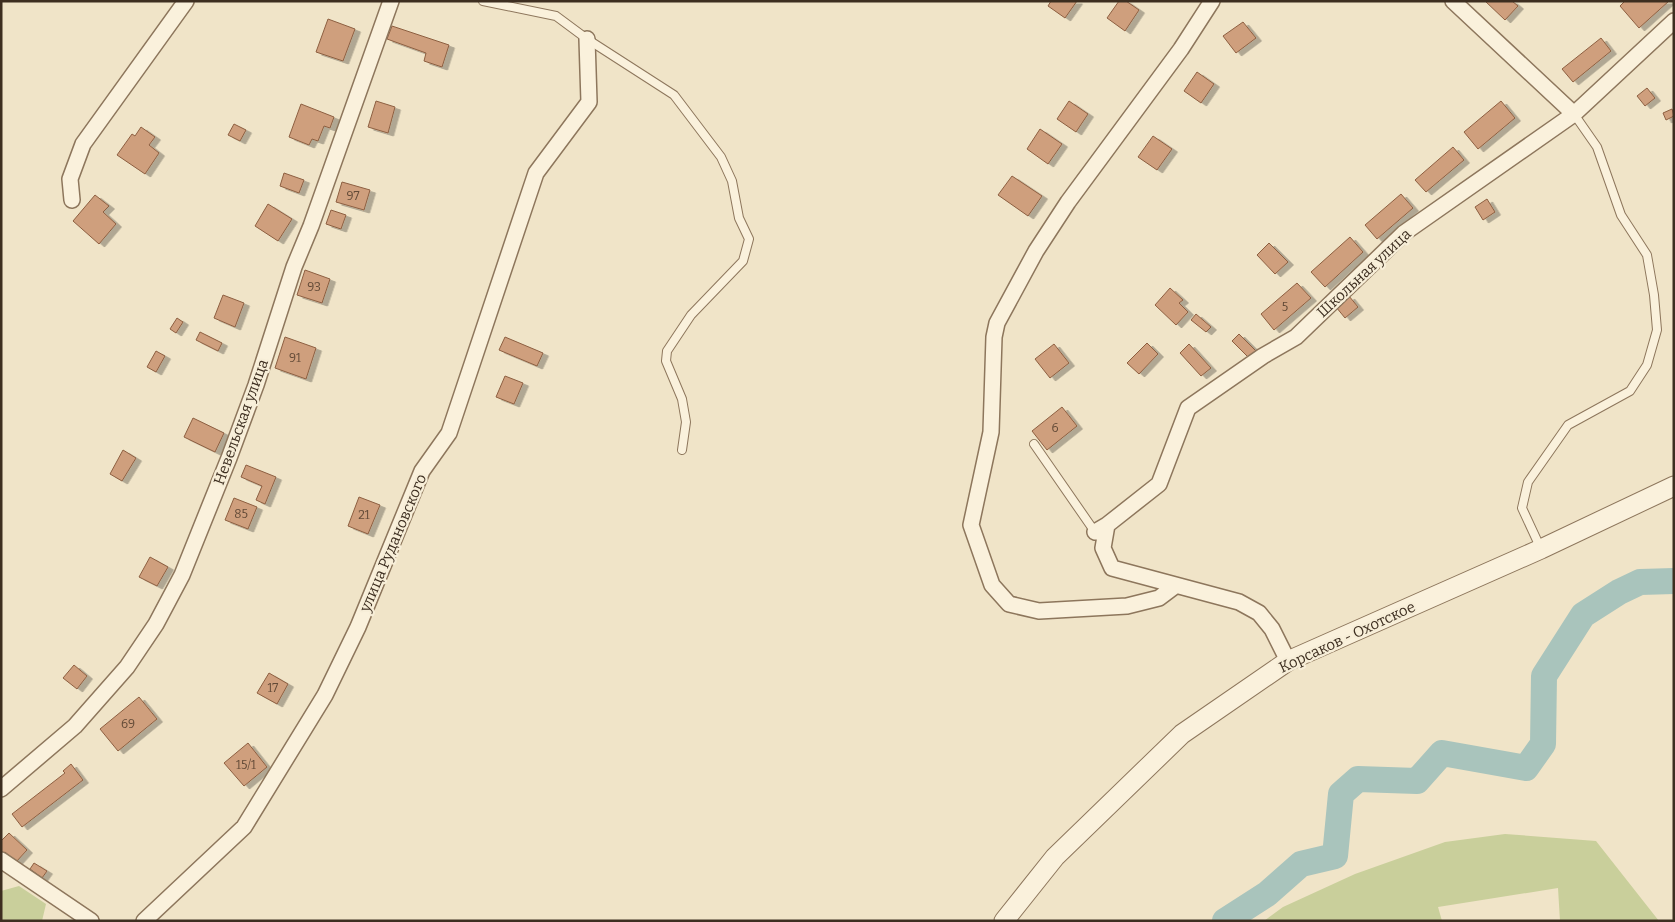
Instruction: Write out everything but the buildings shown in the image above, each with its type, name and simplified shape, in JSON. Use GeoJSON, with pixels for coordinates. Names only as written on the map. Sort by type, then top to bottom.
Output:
{"type":"FeatureCollection","features":[{"type":"Feature","properties":{"kind":"street"},"geometry":{"type":"LineString","coordinates":[[72,200],[70,179],[83,144],[186,1]]}},
{"type":"Feature","properties":{"kind":"street","name":"Невельская улица"},"geometry":{"type":"LineString","coordinates":[[1,789],[75,726],[127,667],[156,624],[182,575],[230,458],[294,267],[391,1]]}},
{"type":"Feature","properties":{"kind":"street"},"geometry":{"type":"LineString","coordinates":[[1175,586],[1159,598],[1127,606],[1039,611],[1009,604],[992,585],[972,525],[991,432],[994,338],[997,323],[1041,243],[1068,202],[1181,49],[1212,1]]}},
{"type":"Feature","properties":{"kind":"street"},"geometry":{"type":"LineString","coordinates":[[1453,1],[1574,114]]}},
{"type":"Feature","properties":{"kind":"street","name":"Школьная улица"},"geometry":{"type":"LineString","coordinates":[[1101,529],[1159,484],[1188,408],[1262,356],[1296,337],[1404,233],[1574,114],[1674,21]]}},
{"type":"Feature","properties":{"kind":"street","name":"улица Рудановского"},"geometry":{"type":"LineString","coordinates":[[144,921],[244,827],[325,695],[358,627],[422,471],[449,433],[536,173],[589,102],[587,39]]}},
{"type":"Feature","properties":{"kind":"street","name":"Корсаков - Охотское"},"geometry":{"type":"LineString","coordinates":[[1004,921],[1055,857],[1182,734],[1288,661],[1541,549],[1674,486]]}},
{"type":"Feature","properties":{"kind":"street"},"geometry":{"type":"LineString","coordinates":[[1101,529],[1103,548],[1112,568],[1239,602],[1259,613],[1272,629],[1288,661]]}},
{"type":"Feature","properties":{"kind":"street"},"geometry":{"type":"LineString","coordinates":[[1,860],[91,921]]}},
{"type":"Feature","properties":{"kind":"lane"},"geometry":{"type":"LineString","coordinates":[[483,1],[556,16],[587,39],[674,96],[721,157],[732,181],[740,218],[749,239],[743,261],[691,315],[667,351],[666,361],[682,399],[686,422],[682,450]]}},
{"type":"Feature","properties":{"kind":"lane"},"geometry":{"type":"LineString","coordinates":[[1541,549],[1522,508],[1528,482],[1568,425],[1630,391],[1647,365],[1657,330],[1654,295],[1647,255],[1621,215],[1597,147],[1574,114]]}},
{"type":"Feature","properties":{"kind":"lane"},"geometry":{"type":"LineString","coordinates":[[1034,444],[1101,529]]}},
{"type":"Feature","properties":{"kind":"green space"},"geometry":{"type":"Polygon","coordinates":[[[1505,834],[1596,841],[1659,921],[1560,921],[1558,888],[1438,907],[1442,921],[1264,921],[1283,907],[1355,874],[1445,842],[1505,834]]]}},
{"type":"Feature","properties":{"kind":"green space"},"geometry":{"type":"Polygon","coordinates":[[[19,886],[46,904],[42,921],[1,921],[1,891],[19,886]]]}},
{"type":"Feature","properties":{"kind":"waterway"},"geometry":{"type":"LineString","coordinates":[[1225,921],[1267,894],[1301,864],[1335,856],[1341,794],[1358,779],[1417,781],[1442,753],[1526,768],[1543,744],[1544,676],[1583,615],[1619,592],[1640,582],[1674,581]]}}]}
